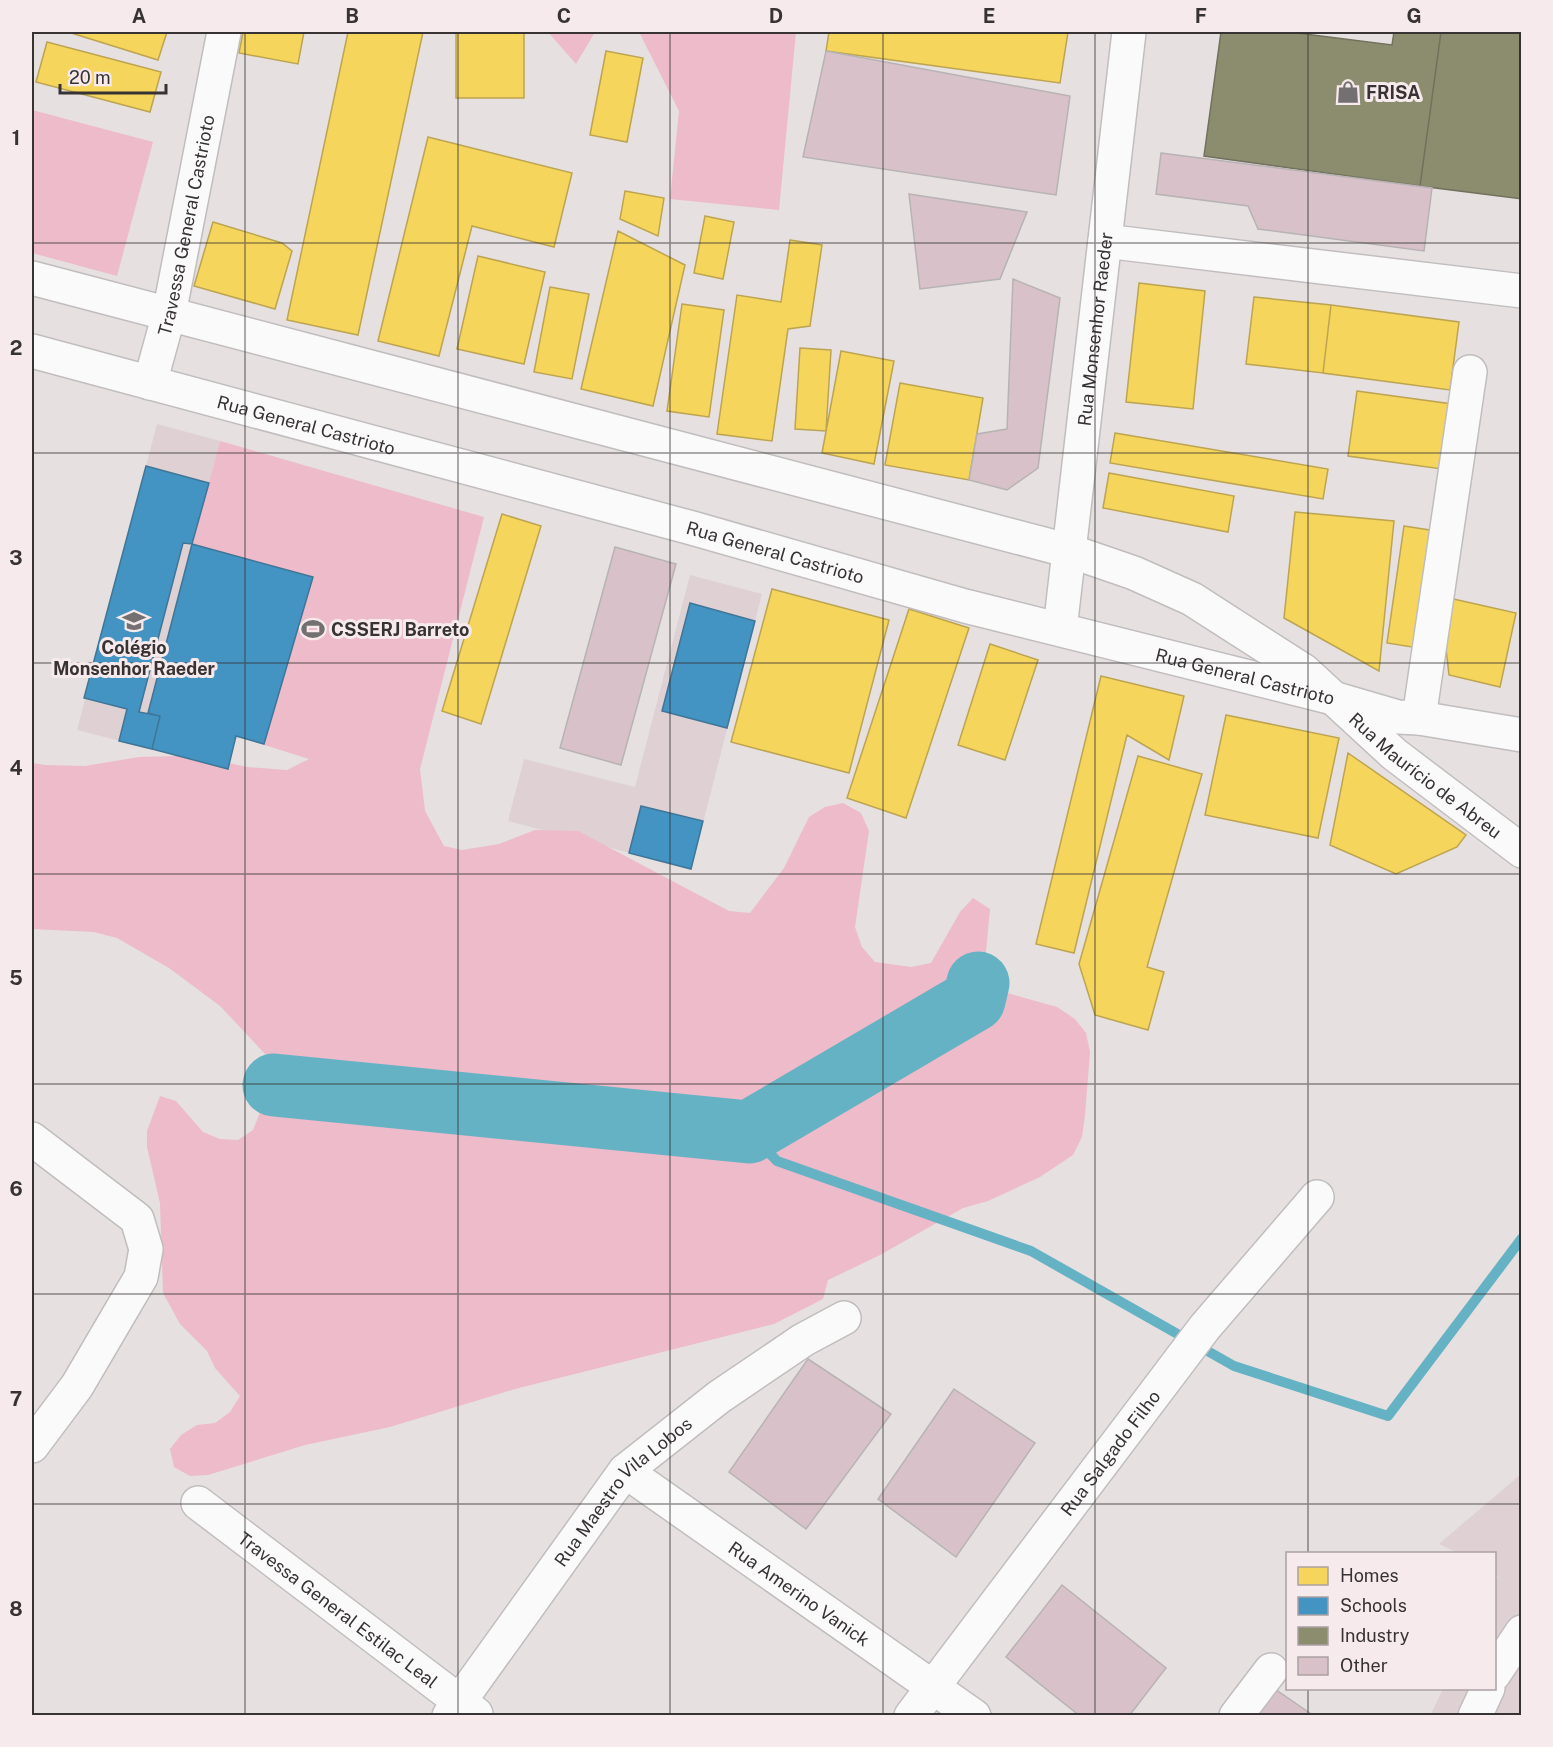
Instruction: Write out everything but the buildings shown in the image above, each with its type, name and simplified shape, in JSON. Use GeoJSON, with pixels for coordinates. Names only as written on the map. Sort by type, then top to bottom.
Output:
{"type":"FeatureCollection","features":[{"type":"Feature","properties":{"kind":"street","name":"Travessa General Castrioto"},"geometry":{"type":"LineString","coordinates":[[150,383],[169,314],[224,32]]}},
{"type":"Feature","properties":{"kind":"street","name":"Rua Monsenhor Raeder"},"geometry":{"type":"LineString","coordinates":[[1060,629],[1129,32]]}},
{"type":"Feature","properties":{"kind":"street"},"geometry":{"type":"LineString","coordinates":[[1105,241],[1521,291]]}},
{"type":"Feature","properties":{"kind":"street","name":"Rua Maurício de Abreu"},"geometry":{"type":"LineString","coordinates":[[32,278],[1070,551],[1134,573],[1192,599],[1304,671],[1394,754],[1521,851]]}},
{"type":"Feature","properties":{"kind":"street","name":"Rua General Castrioto"},"geometry":{"type":"LineString","coordinates":[[32,351],[692,528],[943,600],[1333,698],[1398,717],[1419,718],[1521,735]]}},
{"type":"Feature","properties":{"kind":"street"},"geometry":{"type":"LineString","coordinates":[[1419,718],[1470,372]]}},
{"type":"Feature","properties":{"kind":"street"},"geometry":{"type":"LineString","coordinates":[[32,1139],[137,1219],[146,1249],[141,1277],[77,1386],[32,1446]]}},
{"type":"Feature","properties":{"kind":"street","name":"Rua Salgado Filho"},"geometry":{"type":"LineString","coordinates":[[911,1716],[1205,1328],[1317,1197]]}},
{"type":"Feature","properties":{"kind":"street","name":"Rua Maestro Vila Lobos"},"geometry":{"type":"LineString","coordinates":[[461,1711],[625,1471],[719,1397],[804,1340],[844,1318]]}},
{"type":"Feature","properties":{"kind":"street","name":"Rua Amerino Vanick"},"geometry":{"type":"LineString","coordinates":[[625,1471],[933,1685],[974,1716]]}},
{"type":"Feature","properties":{"kind":"street","name":"Travessa General Estilac Leal"},"geometry":{"type":"LineString","coordinates":[[198,1503],[461,1711]]}},
{"type":"Feature","properties":{"kind":"street"},"geometry":{"type":"LineString","coordinates":[[1496,1671],[1521,1632]]}},
{"type":"Feature","properties":{"kind":"street"},"geometry":{"type":"LineString","coordinates":[[1236,1716],[1271,1670]]}},
{"type":"Feature","properties":{"kind":"street"},"geometry":{"type":"LineString","coordinates":[[1475,1716],[1488,1690]]}},
{"type":"Feature","properties":{"kind":"shaded area"},"geometry":{"type":"Polygon","coordinates":[[[548,32],[595,32],[576,64],[548,32]]]}},
{"type":"Feature","properties":{"kind":"shaded area"},"geometry":{"type":"Polygon","coordinates":[[[639,32],[796,32],[779,210],[670,199],[679,111],[639,32]]]}},
{"type":"Feature","properties":{"kind":"shaded area"},"geometry":{"type":"Polygon","coordinates":[[[32,110],[153,142],[117,276],[32,253],[32,110]]]}},
{"type":"Feature","properties":{"kind":"shaded area","name":"Colégio Monsenhor Raeder"},"geometry":{"type":"Polygon","coordinates":[[[157,424],[220,441],[148,713],[160,716],[152,749],[77,730],[157,424]]]}},
{"type":"Feature","properties":{"kind":"shaded area"},"geometry":{"type":"Polygon","coordinates":[[[220,441],[484,517],[420,769],[425,811],[444,846],[462,850],[499,844],[535,830],[578,831],[729,911],[750,913],[784,868],[809,817],[825,807],[843,803],[861,813],[869,831],[855,927],[862,947],[875,962],[911,967],[931,963],[960,912],[973,898],[990,909],[985,962],[988,981],[1004,992],[1057,1007],[1075,1019],[1086,1033],[1090,1052],[1082,1137],[1073,1155],[1040,1177],[988,1201],[963,1208],[880,1255],[828,1280],[823,1299],[774,1324],[515,1389],[390,1427],[305,1445],[208,1475],[190,1476],[174,1467],[170,1449],[181,1435],[197,1425],[215,1423],[230,1412],[240,1396],[215,1368],[207,1351],[180,1324],[163,1293],[160,1203],[147,1147],[147,1131],[160,1096],[176,1101],[203,1132],[220,1139],[238,1140],[253,1130],[261,1110],[267,1056],[220,1006],[169,968],[117,938],[94,932],[32,929],[32,763],[85,766],[139,757],[177,756],[160,717],[148,713],[220,441]],[[236,736],[229,763],[247,767],[287,770],[309,759],[236,736]]]}},
{"type":"Feature","properties":{"kind":"shaded area"},"geometry":{"type":"Polygon","coordinates":[[[690,575],[762,594],[691,869],[508,821],[524,759],[635,787],[690,575]]]}},
{"type":"Feature","properties":{"kind":"shaded area"},"geometry":{"type":"Polygon","coordinates":[[[1521,1474],[1521,1715],[1430,1716],[1443,1690],[1496,1690],[1496,1579],[1498,1576],[1496,1575],[1496,1552],[1456,1552],[1439,1544],[1521,1474]]]}},
{"type":"Feature","properties":{"kind":"waterway"},"geometry":{"type":"LineString","coordinates":[[274,1085],[749,1132],[974,1000],[978,983]]}},
{"type":"Feature","properties":{"kind":"waterway"},"geometry":{"type":"LineString","coordinates":[[749,1132],[777,1161],[1031,1251],[1234,1366],[1388,1416],[1522,1238]]}},
{"type":"Feature","properties":{"kind":"place","name":"FRISA"},"geometry":{"type":"Point","coordinates":[1348,92]}},
{"type":"Feature","properties":{"kind":"place","name":"Colégio Monsenhor Raeder"},"geometry":{"type":"Point","coordinates":[134,621]}},
{"type":"Feature","properties":{"kind":"place","name":"CSSERJ Barreto"},"geometry":{"type":"Point","coordinates":[313,629]}}]}
